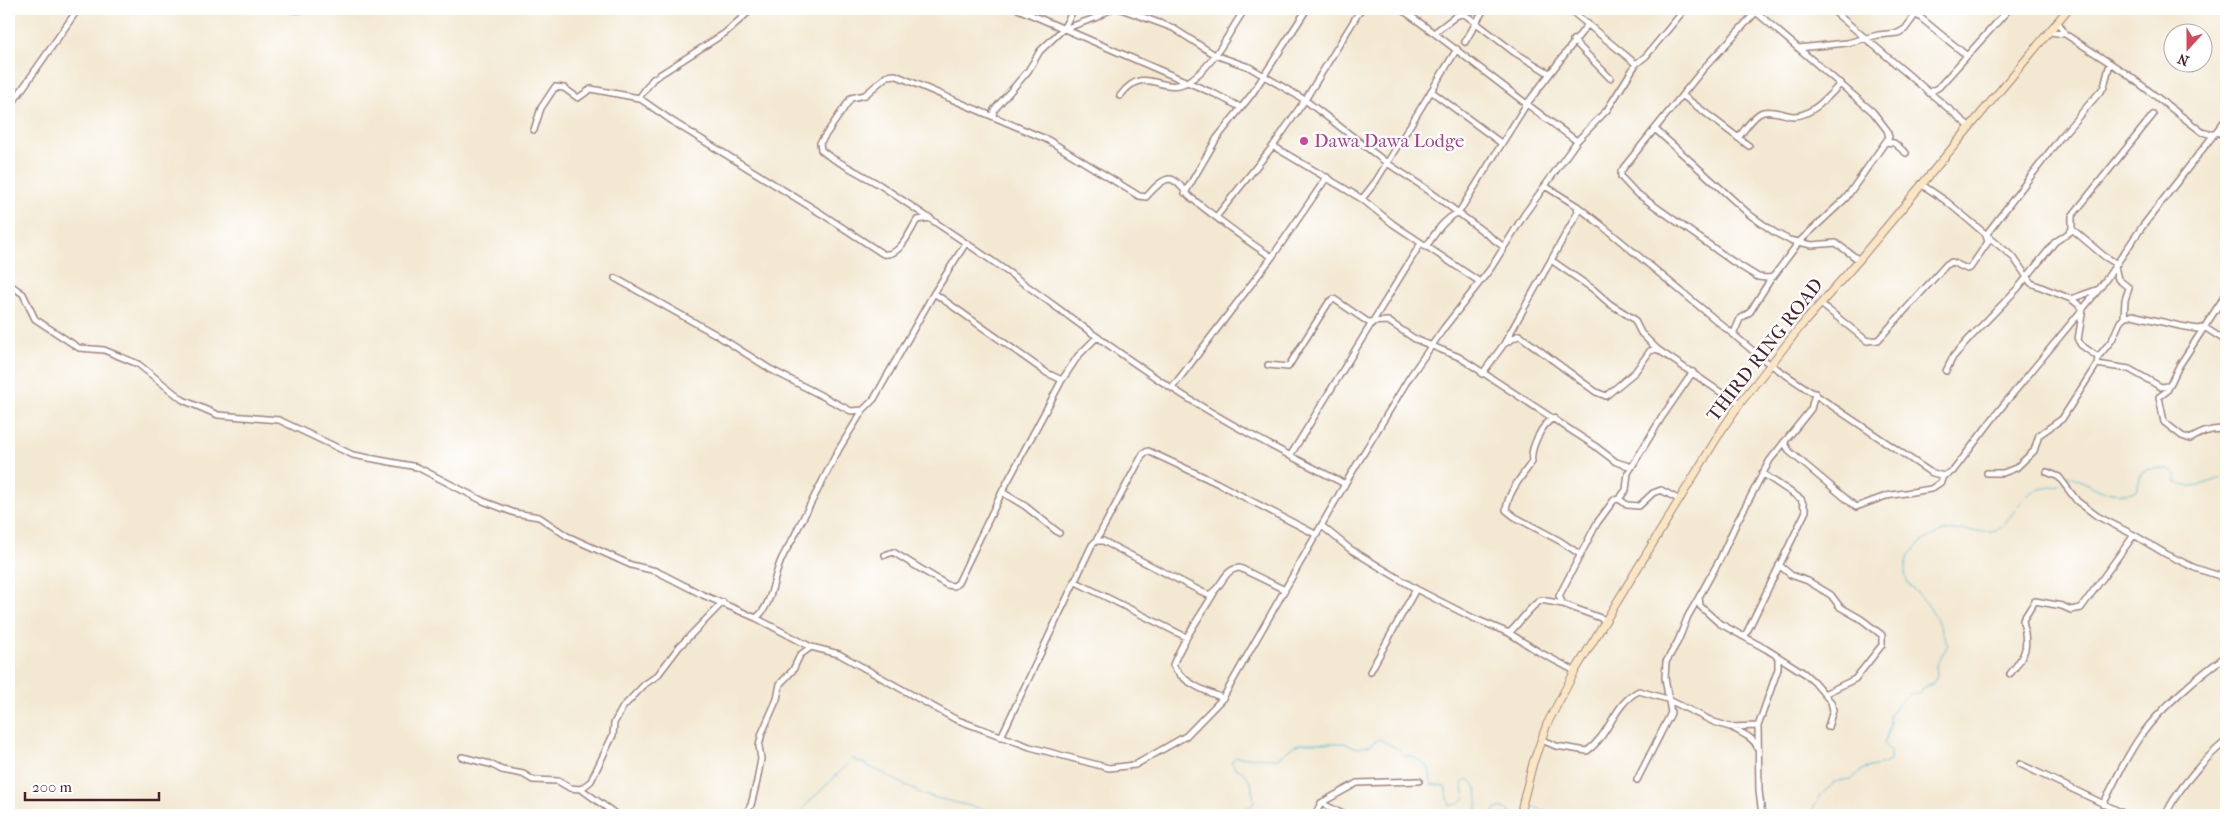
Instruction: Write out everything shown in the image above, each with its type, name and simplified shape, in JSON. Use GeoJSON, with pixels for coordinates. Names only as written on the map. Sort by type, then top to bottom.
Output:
{"type":"FeatureCollection","features":[{"type":"Feature","properties":{"kind":"street"},"geometry":{"type":"LineString","coordinates":[[9,108],[78,9]]}},
{"type":"Feature","properties":{"kind":"street"},"geometry":{"type":"LineString","coordinates":[[289,9],[302,9]]}},
{"type":"Feature","properties":{"kind":"street"},"geometry":{"type":"LineString","coordinates":[[639,98],[653,79],[725,33],[752,9]]}},
{"type":"Feature","properties":{"kind":"street"},"geometry":{"type":"LineString","coordinates":[[1018,9],[1240,106]]}},
{"type":"Feature","properties":{"kind":"street"},"geometry":{"type":"LineString","coordinates":[[993,117],[994,110],[1028,71],[1040,52],[1064,29],[1074,9]]}},
{"type":"Feature","properties":{"kind":"street"},"geometry":{"type":"LineString","coordinates":[[1064,29],[1095,18],[1111,9]]}},
{"type":"Feature","properties":{"kind":"street"},"geometry":{"type":"LineString","coordinates":[[1121,9],[1172,28],[1215,55],[1248,67],[1305,100],[1387,163],[1459,212],[1504,247]]}},
{"type":"Feature","properties":{"kind":"street"},"geometry":{"type":"LineString","coordinates":[[1142,9],[1142,17]]}},
{"type":"Feature","properties":{"kind":"street"},"geometry":{"type":"LineString","coordinates":[[1120,96],[1132,83],[1142,79],[1176,86],[1187,82],[1202,70],[1215,55],[1245,9]]}},
{"type":"Feature","properties":{"kind":"street"},"geometry":{"type":"LineString","coordinates":[[1185,193],[1217,138],[1240,106],[1252,94],[1307,9]]}},
{"type":"Feature","properties":{"kind":"street"},"geometry":{"type":"LineString","coordinates":[[1216,217],[1273,146],[1305,100],[1361,9]]}},
{"type":"Feature","properties":{"kind":"street"},"geometry":{"type":"LineString","coordinates":[[1401,9],[1457,49],[1526,105],[1577,141]]}},
{"type":"Feature","properties":{"kind":"street"},"geometry":{"type":"LineString","coordinates":[[1458,9],[1514,52],[1549,73]]}},
{"type":"Feature","properties":{"kind":"street"},"geometry":{"type":"LineString","coordinates":[[1434,33],[1456,16],[1478,9]]}},
{"type":"Feature","properties":{"kind":"street"},"geometry":{"type":"LineString","coordinates":[[1465,42],[1484,9]]}},
{"type":"Feature","properties":{"kind":"street"},"geometry":{"type":"LineString","coordinates":[[1569,9],[1636,64]]}},
{"type":"Feature","properties":{"kind":"street"},"geometry":{"type":"LineString","coordinates":[[9,284],[23,294],[34,319],[71,343],[79,348],[104,350],[138,364],[183,400],[218,415],[279,420],[353,455],[417,467],[483,501],[515,513],[539,517],[567,536],[631,565],[656,571],[703,595],[723,602],[756,618],[811,647],[839,654],[955,720],[1001,736],[1109,768],[1135,765],[1186,736],[1223,698],[1345,484],[1409,378],[1480,282],[1577,141],[1607,110],[1636,64],[1646,56],[1683,11],[1675,9]]}},
{"type":"Feature","properties":{"kind":"street"},"geometry":{"type":"LineString","coordinates":[[1831,9],[1969,126]]}},
{"type":"Feature","properties":{"kind":"street"},"geometry":{"type":"LineString","coordinates":[[1910,9],[1966,55]]}},
{"type":"Feature","properties":{"kind":"street"},"geometry":{"type":"LineString","coordinates":[[1929,93],[1939,87],[2009,9]]}},
{"type":"Feature","properties":{"kind":"street","name":"THIRD RING ROAD"},"geometry":{"type":"LineString","coordinates":[[1522,806],[1547,724],[1575,671],[1678,499],[1740,402],[2068,9]]}},
{"type":"Feature","properties":{"kind":"street"},"geometry":{"type":"LineString","coordinates":[[1733,336],[1740,319],[1750,312],[1773,276],[1799,242],[1846,198],[1888,137],[1882,122],[1858,97],[1798,48],[1757,10],[1682,95],[1624,167],[1621,177],[1635,192],[1720,254],[1758,277],[1767,278],[1773,276]]}},
{"type":"Feature","properties":{"kind":"street"},"geometry":{"type":"LineString","coordinates":[[1798,48],[1814,48],[1898,33],[1905,29],[1916,14]]}},
{"type":"Feature","properties":{"kind":"street"},"geometry":{"type":"LineString","coordinates":[[2058,22],[2065,34]]}},
{"type":"Feature","properties":{"kind":"street"},"geometry":{"type":"LineString","coordinates":[[1426,247],[1442,224],[1449,217],[1459,212],[1526,105],[1573,40],[1588,24]]}},
{"type":"Feature","properties":{"kind":"street"},"geometry":{"type":"LineString","coordinates":[[2050,32],[2065,34],[2110,63],[2174,109],[2202,132],[2209,134],[2218,132],[2226,138]]}},
{"type":"Feature","properties":{"kind":"street"},"geometry":{"type":"LineString","coordinates":[[1573,40],[1610,78]]}},
{"type":"Feature","properties":{"kind":"street"},"geometry":{"type":"LineString","coordinates":[[1810,58],[1814,48]]}},
{"type":"Feature","properties":{"kind":"street"},"geometry":{"type":"LineString","coordinates":[[1362,199],[1387,163],[1457,49]]}},
{"type":"Feature","properties":{"kind":"street"},"geometry":{"type":"LineString","coordinates":[[1986,235],[2060,138],[2104,87],[2110,63]]}},
{"type":"Feature","properties":{"kind":"street"},"geometry":{"type":"LineString","coordinates":[[1272,257],[1185,193],[1175,180],[1169,179],[1162,182],[1146,197],[1139,196],[1048,140],[891,75],[865,95],[851,98],[820,142],[821,150],[830,157],[880,185],[993,260],[1096,337],[1172,388],[1290,456],[1345,484]]}},
{"type":"Feature","properties":{"kind":"street"},"geometry":{"type":"LineString","coordinates":[[1738,138],[1758,114],[1764,112],[1787,113],[1795,116],[1807,112],[1832,94],[1841,83]]}},
{"type":"Feature","properties":{"kind":"street"},"geometry":{"type":"LineString","coordinates":[[534,130],[541,108],[555,87],[564,88],[578,98],[591,89],[639,98],[675,123],[883,254],[890,255],[897,251],[917,220],[930,218]]}},
{"type":"Feature","properties":{"kind":"street"},"geometry":{"type":"LineString","coordinates":[[1937,99],[1939,87]]}},
{"type":"Feature","properties":{"kind":"street"},"geometry":{"type":"LineString","coordinates":[[1431,91],[1501,143]]}},
{"type":"Feature","properties":{"kind":"street"},"geometry":{"type":"LineString","coordinates":[[1682,95],[1748,146]]}},
{"type":"Feature","properties":{"kind":"street"},"geometry":{"type":"LineString","coordinates":[[1987,473],[2003,473],[2016,468],[2034,451],[2039,436],[2062,419],[2097,364],[2098,357],[2112,340],[2120,322],[2125,316],[2125,304],[2129,288],[2118,279],[2116,266],[2072,228],[2072,216],[2153,114]]}},
{"type":"Feature","properties":{"kind":"street"},"geometry":{"type":"LineString","coordinates":[[1545,186],[1577,206],[1764,360],[1930,472],[1943,476],[1953,471],[2001,408],[2100,288],[2142,226],[2218,132],[2226,119]]}},
{"type":"Feature","properties":{"kind":"street"},"geometry":{"type":"LineString","coordinates":[[1655,129],[1750,215],[1774,232],[1789,240],[1799,242],[1812,244],[1836,243],[1858,260]]}},
{"type":"Feature","properties":{"kind":"street"},"geometry":{"type":"LineString","coordinates":[[1886,142],[1894,143],[1906,153]]}},
{"type":"Feature","properties":{"kind":"street"},"geometry":{"type":"LineString","coordinates":[[1273,146],[1362,199],[1421,244],[1480,282]]}},
{"type":"Feature","properties":{"kind":"street"},"geometry":{"type":"LineString","coordinates":[[1172,388],[1272,257],[1327,177]]}},
{"type":"Feature","properties":{"kind":"street"},"geometry":{"type":"LineString","coordinates":[[1921,184],[2014,258],[2031,284],[2071,299],[2083,308]]}},
{"type":"Feature","properties":{"kind":"street"},"geometry":{"type":"LineString","coordinates":[[1482,374],[1504,344],[1578,212],[1577,206]]}},
{"type":"Feature","properties":{"kind":"street"},"geometry":{"type":"LineString","coordinates":[[1946,371],[1959,351],[2027,277],[2055,242],[2072,228]]}},
{"type":"Feature","properties":{"kind":"street"},"geometry":{"type":"LineString","coordinates":[[1821,304],[1867,341],[1878,340],[1947,264],[1952,262],[1967,269],[1970,268],[1988,242],[1986,235]]}},
{"type":"Feature","properties":{"kind":"street"},"geometry":{"type":"LineString","coordinates":[[756,618],[766,608],[783,556],[793,542],[798,528],[839,449],[863,410],[874,399],[934,294],[966,243]]}},
{"type":"Feature","properties":{"kind":"street"},"geometry":{"type":"LineString","coordinates":[[1290,456],[1421,244]]}},
{"type":"Feature","properties":{"kind":"street"},"geometry":{"type":"LineString","coordinates":[[1551,260],[1593,289],[1610,304],[1634,319],[1641,333],[1657,349],[1694,372],[1732,400],[1740,402]]}},
{"type":"Feature","properties":{"kind":"street"},"geometry":{"type":"LineString","coordinates":[[615,278],[715,334],[770,368],[852,411],[863,410]]}},
{"type":"Feature","properties":{"kind":"street"},"geometry":{"type":"LineString","coordinates":[[2071,299],[2100,288]]}},
{"type":"Feature","properties":{"kind":"street"},"geometry":{"type":"LineString","coordinates":[[934,294],[1047,373],[1062,380]]}},
{"type":"Feature","properties":{"kind":"street"},"geometry":{"type":"LineString","coordinates":[[2226,294],[2159,398],[2164,422],[2169,428],[2190,439],[2200,432],[2226,430]]}},
{"type":"Feature","properties":{"kind":"street"},"geometry":{"type":"LineString","coordinates":[[1268,365],[1288,367],[1329,302],[1334,299],[1368,322],[1388,321],[1415,339],[1468,362],[1482,374],[1554,418],[1616,462],[1632,467]]}},
{"type":"Feature","properties":{"kind":"street"},"geometry":{"type":"LineString","coordinates":[[2125,304],[2132,315]]}},
{"type":"Feature","properties":{"kind":"street"},"geometry":{"type":"LineString","coordinates":[[2083,308],[2078,340],[2080,345],[2098,357]]}},
{"type":"Feature","properties":{"kind":"street"},"geometry":{"type":"LineString","coordinates":[[2125,316],[2132,315],[2180,326],[2204,327],[2226,341]]}},
{"type":"Feature","properties":{"kind":"street"},"geometry":{"type":"LineString","coordinates":[[1504,344],[1519,335],[1596,392],[1606,396],[1635,372],[1650,351],[1657,349]]}},
{"type":"Feature","properties":{"kind":"street"},"geometry":{"type":"LineString","coordinates":[[885,556],[893,552],[947,585],[954,586],[958,583],[1002,492],[1062,380],[1078,356],[1096,337]]}},
{"type":"Feature","properties":{"kind":"street"},"geometry":{"type":"LineString","coordinates":[[2097,364],[2129,369],[2161,387],[2168,386]]}},
{"type":"Feature","properties":{"kind":"street"},"geometry":{"type":"LineString","coordinates":[[1563,604],[1559,596],[1560,592],[1581,556],[1597,522],[1614,500],[1619,499],[1626,490],[1628,473],[1662,417],[1694,372]]}},
{"type":"Feature","properties":{"kind":"street"},"geometry":{"type":"LineString","coordinates":[[1637,780],[1671,714],[1671,706],[1667,699],[1666,662],[1678,641],[1694,604],[1720,561],[1762,473],[1811,409],[1815,394]]}},
{"type":"Feature","properties":{"kind":"street"},"geometry":{"type":"LineString","coordinates":[[1554,418],[1548,421],[1542,428],[1532,450],[1532,462],[1524,469],[1508,500],[1506,510],[1522,522],[1560,541],[1581,556]]}},
{"type":"Feature","properties":{"kind":"street"},"geometry":{"type":"LineString","coordinates":[[1784,442],[1790,452],[1856,507],[1886,496],[1931,489],[1941,482],[1943,476]]}},
{"type":"Feature","properties":{"kind":"street"},"geometry":{"type":"LineString","coordinates":[[1001,736],[1092,545],[1144,454],[1148,451],[1217,483],[1316,535]]}},
{"type":"Feature","properties":{"kind":"street"},"geometry":{"type":"LineString","coordinates":[[2047,472],[2058,477],[2077,501],[2089,511],[2166,554],[2195,568],[2226,578]]}},
{"type":"Feature","properties":{"kind":"street"},"geometry":{"type":"LineString","coordinates":[[1745,636],[1806,511],[1801,499],[1762,473]]}},
{"type":"Feature","properties":{"kind":"street"},"geometry":{"type":"LineString","coordinates":[[1619,499],[1628,504],[1638,506],[1653,493],[1661,490],[1678,499]]}},
{"type":"Feature","properties":{"kind":"street"},"geometry":{"type":"LineString","coordinates":[[1002,492],[1025,506],[1059,533]]}},
{"type":"Feature","properties":{"kind":"street"},"geometry":{"type":"LineString","coordinates":[[1322,526],[1350,549],[1416,589],[1473,618],[1509,633],[1575,671]]}},
{"type":"Feature","properties":{"kind":"street"},"geometry":{"type":"LineString","coordinates":[[2010,674],[2019,663],[2026,648],[2028,639],[2023,620],[2035,601],[2062,606],[2071,610],[2081,608],[2134,535]]}},
{"type":"Feature","properties":{"kind":"street"},"geometry":{"type":"LineString","coordinates":[[1096,541],[1103,541],[1208,595],[1214,592]]}},
{"type":"Feature","properties":{"kind":"street"},"geometry":{"type":"LineString","coordinates":[[1779,565],[1792,575],[1808,581],[1831,595],[1840,607],[1855,615],[1882,635],[1882,645],[1855,679],[1824,694]]}},
{"type":"Feature","properties":{"kind":"street"},"geometry":{"type":"LineString","coordinates":[[1223,698],[1209,693],[1177,673],[1173,665],[1186,637],[1196,625],[1228,571],[1240,568],[1285,590]]}},
{"type":"Feature","properties":{"kind":"street"},"geometry":{"type":"LineString","coordinates":[[1074,581],[1186,637]]}},
{"type":"Feature","properties":{"kind":"street"},"geometry":{"type":"LineString","coordinates":[[1370,672],[1416,589]]}},
{"type":"Feature","properties":{"kind":"street"},"geometry":{"type":"LineString","coordinates":[[1699,597],[1700,606]]}},
{"type":"Feature","properties":{"kind":"street"},"geometry":{"type":"LineString","coordinates":[[1509,633],[1521,622],[1532,606],[1541,600],[1563,604],[1606,620]]}},
{"type":"Feature","properties":{"kind":"street"},"geometry":{"type":"LineString","coordinates":[[581,789],[591,781],[613,735],[614,723],[623,707],[645,684],[657,676],[679,647],[723,602]]}},
{"type":"Feature","properties":{"kind":"street"},"geometry":{"type":"LineString","coordinates":[[1694,604],[1700,606],[1719,623],[1745,636],[1804,673],[1830,702],[1832,710],[1828,727]]}},
{"type":"Feature","properties":{"kind":"street"},"geometry":{"type":"LineString","coordinates":[[745,815],[751,805],[757,781],[761,759],[762,733],[777,699],[780,684],[793,670],[800,655],[811,647]]}},
{"type":"Feature","properties":{"kind":"street"},"geometry":{"type":"LineString","coordinates":[[2103,805],[2131,751],[2143,733],[2205,671],[2226,656]]}},
{"type":"Feature","properties":{"kind":"street"},"geometry":{"type":"LineString","coordinates":[[1762,815],[1759,791],[1758,726],[1778,669],[1778,658]]}},
{"type":"Feature","properties":{"kind":"street"},"geometry":{"type":"LineString","coordinates":[[1542,740],[1556,746],[1587,751],[1596,745],[1605,733],[1621,705],[1630,695],[1639,691],[1667,699],[1714,722],[1730,727],[1756,744],[1758,752]]}},
{"type":"Feature","properties":{"kind":"street"},"geometry":{"type":"LineString","coordinates":[[1730,727],[1758,726]]}},
{"type":"Feature","properties":{"kind":"street"},"geometry":{"type":"LineString","coordinates":[[2165,815],[2202,762],[2226,742]]}},
{"type":"Feature","properties":{"kind":"street"},"geometry":{"type":"LineString","coordinates":[[462,758],[490,764],[502,770],[522,774],[533,780],[558,781],[570,788],[581,789],[617,815]]}},
{"type":"Feature","properties":{"kind":"street"},"geometry":{"type":"LineString","coordinates":[[2020,764],[2127,815]]}},
{"type":"Feature","properties":{"kind":"street"},"geometry":{"type":"LineString","coordinates":[[1315,815],[1321,803],[1356,783],[1419,781]]}},
{"type":"Feature","properties":{"kind":"street"},"geometry":{"type":"LineString","coordinates":[[1321,803],[1345,815]]}},
{"type":"Feature","properties":{"kind":"street"},"geometry":{"type":"LineString","coordinates":[[1520,815],[1522,806]]}},
{"type":"Feature","properties":{"kind":"waterway"},"geometry":{"type":"LineString","coordinates":[[2064,482],[2068,475],[2100,490],[2125,493],[2137,491],[2141,473],[2154,468],[2173,472],[2177,475],[2175,481],[2186,486],[2200,485],[2226,476]]}},
{"type":"Feature","properties":{"kind":"waterway"},"geometry":{"type":"LineString","coordinates":[[1808,815],[1813,810],[1820,796],[1836,781],[1852,779],[1866,768],[1890,761],[1890,751],[1884,744],[1890,725],[1889,715],[1908,694],[1920,693],[1923,688],[1933,683],[1937,676],[1936,665],[1948,645],[1930,609],[1907,581],[1905,572],[1909,555],[1922,542],[1939,533],[1947,531],[1996,530],[2004,524],[2029,494],[2036,490],[2061,484]]}},
{"type":"Feature","properties":{"kind":"waterway"},"geometry":{"type":"LineString","coordinates":[[1230,815],[1254,803],[1252,786],[1248,777],[1235,768],[1231,762],[1236,757],[1278,758],[1295,745],[1303,743],[1346,743],[1357,748],[1368,746],[1379,739],[1398,749],[1405,756],[1413,756],[1429,768],[1431,784],[1445,786],[1450,806],[1458,804],[1465,798],[1462,782],[1469,779],[1477,792],[1476,815]]}},
{"type":"Feature","properties":{"kind":"waterway"},"geometry":{"type":"LineString","coordinates":[[796,815],[853,759],[924,795],[987,810],[997,815]]}},
{"type":"Feature","properties":{"kind":"waterway"},"geometry":{"type":"LineString","coordinates":[[1522,815],[1530,814],[1531,806],[1548,812],[1547,815]]}},
{"type":"Feature","properties":{"kind":"waterway"},"geometry":{"type":"LineString","coordinates":[[1492,815],[1495,810],[1502,807],[1512,814],[1519,815]]}},
{"type":"Feature","properties":{"kind":"place","name":"Dawa Dawa Lodge"},"geometry":{"type":"Point","coordinates":[1304,141]}}]}
